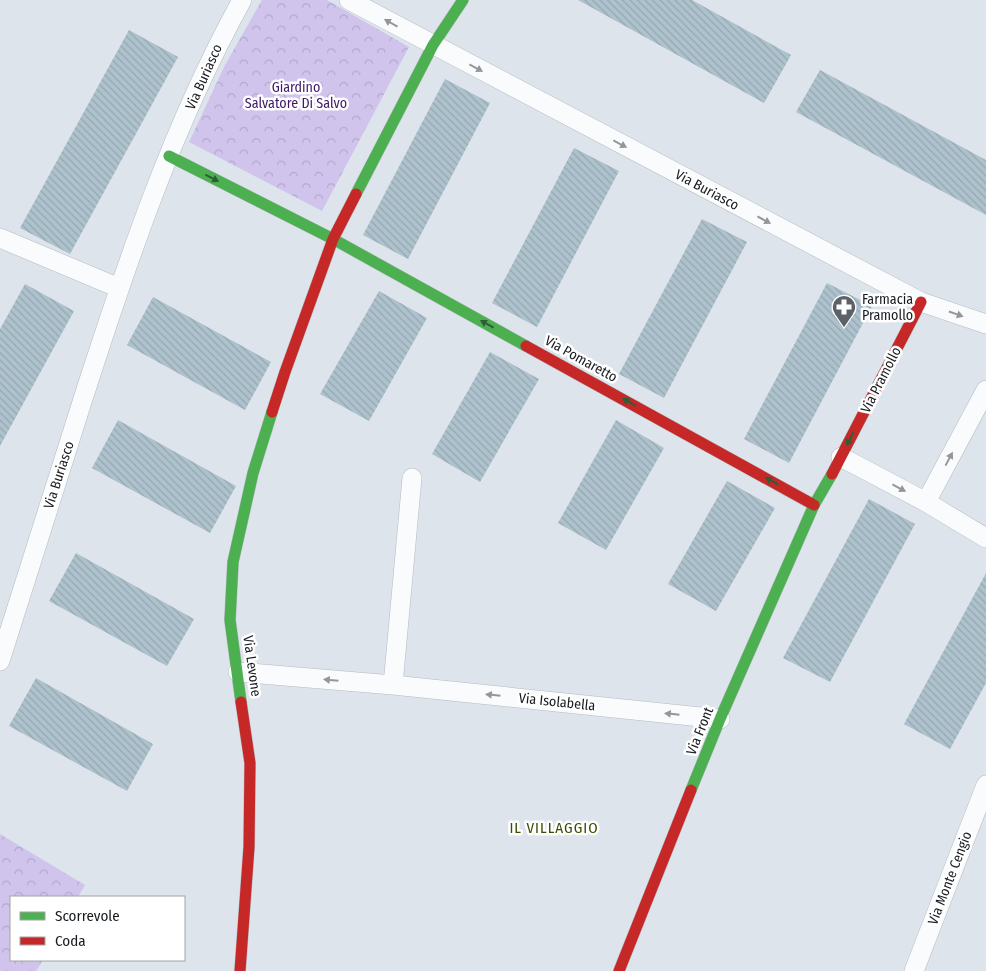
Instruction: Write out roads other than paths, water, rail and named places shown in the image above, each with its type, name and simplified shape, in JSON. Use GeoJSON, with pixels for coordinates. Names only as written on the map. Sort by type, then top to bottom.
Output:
{"type":"FeatureCollection","features":[{"type":"Feature","properties":{"kind":"street","name":"Via Buriasco"},"geometry":{"type":"LineString","coordinates":[[0,661],[118,288],[169,156],[216,48],[242,0]]}},
{"type":"Feature","properties":{"kind":"street","name":"Via Buriasco"},"geometry":{"type":"LineString","coordinates":[[349,0],[921,302],[986,324]]}},
{"type":"Feature","properties":{"kind":"street"},"geometry":{"type":"LineString","coordinates":[[169,156],[333,239],[433,46],[463,0]]}},
{"type":"Feature","properties":{"kind":"street"},"geometry":{"type":"LineString","coordinates":[[0,238],[118,288]]}},
{"type":"Feature","properties":{"kind":"street","name":"Via Levone"},"geometry":{"type":"LineString","coordinates":[[240,971],[249,847],[250,763],[230,620],[233,562],[254,473],[285,372],[333,239]]}},
{"type":"Feature","properties":{"kind":"street","name":"Via Pomaretto"},"geometry":{"type":"LineString","coordinates":[[333,239],[814,504]]}},
{"type":"Feature","properties":{"kind":"street","name":"Via Pramollo"},"geometry":{"type":"LineString","coordinates":[[814,504],[841,457],[921,302]]}},
{"type":"Feature","properties":{"kind":"street"},"geometry":{"type":"LineString","coordinates":[[926,502],[986,390]]}},
{"type":"Feature","properties":{"kind":"street"},"geometry":{"type":"LineString","coordinates":[[841,457],[926,502],[986,538]]}},
{"type":"Feature","properties":{"kind":"street"},"geometry":{"type":"LineString","coordinates":[[393,685],[412,478]]}},
{"type":"Feature","properties":{"kind":"street","name":"Via Front"},"geometry":{"type":"LineString","coordinates":[[619,971],[720,719],[814,504]]}},
{"type":"Feature","properties":{"kind":"street","name":"Via Isolabella"},"geometry":{"type":"LineString","coordinates":[[238,672],[393,685],[720,719]]}},
{"type":"Feature","properties":{"kind":"street","name":"Via Monte Cengio"},"geometry":{"type":"LineString","coordinates":[[914,971],[984,791]]}},
{"type":"Feature","properties":{"kind":"place","name":"Farmacia Pramollo"},"geometry":{"type":"Point","coordinates":[844,328]}},
{"type":"Feature","properties":{"kind":"district","name":"IL VILLAGGIO"},"geometry":{"type":"Point","coordinates":[554,828]}},
{"type":"Feature","properties":{"kind":"park label","name":"Giardino Salvatore Di Salvo"},"geometry":{"type":"Point","coordinates":[296,95]}}]}
